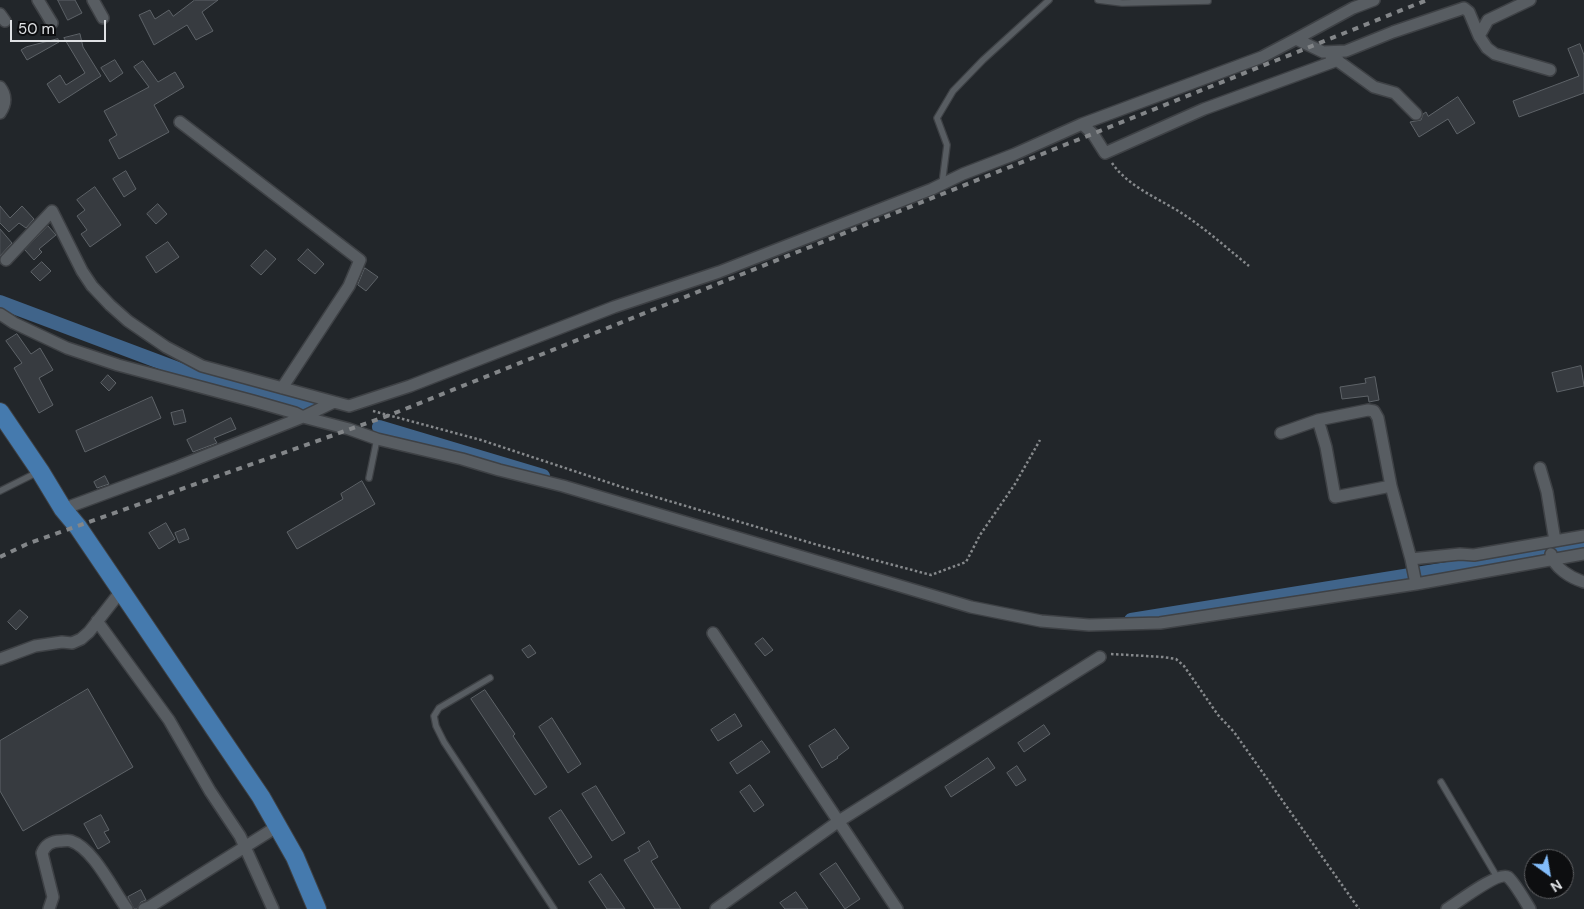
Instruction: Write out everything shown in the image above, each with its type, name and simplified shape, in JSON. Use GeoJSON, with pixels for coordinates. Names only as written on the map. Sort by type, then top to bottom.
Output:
{"type":"FeatureCollection","features":[{"type":"Feature","properties":{"kind":"main road"},"geometry":{"type":"LineString","coordinates":[[0,412],[63,509],[78,527],[261,797],[295,857],[317,909]]}},
{"type":"Feature","properties":{"kind":"street"},"geometry":{"type":"LineString","coordinates":[[38,0],[52,23]]}},
{"type":"Feature","properties":{"kind":"street"},"geometry":{"type":"LineString","coordinates":[[92,0],[104,18]]}},
{"type":"Feature","properties":{"kind":"street"},"geometry":{"type":"LineString","coordinates":[[6,260],[52,211],[82,271],[92,286],[128,321],[166,348],[202,366],[350,406],[410,386],[614,307],[719,272],[941,186],[963,174],[1015,154],[1082,124],[1262,57],[1353,8],[1374,0]]}},
{"type":"Feature","properties":{"kind":"street"},"geometry":{"type":"LineString","coordinates":[[1479,36],[1488,20],[1530,0]]}},
{"type":"Feature","properties":{"kind":"street"},"geometry":{"type":"LineString","coordinates":[[1323,52],[1346,51],[1393,32],[1464,8],[1469,12],[1479,36],[1487,48],[1496,54],[1550,70]]}},
{"type":"Feature","properties":{"kind":"street"},"geometry":{"type":"LineString","coordinates":[[1296,39],[1338,60],[1374,87],[1395,93],[1416,114]]}},
{"type":"Feature","properties":{"kind":"street"},"geometry":{"type":"LineString","coordinates":[[1082,124],[1092,134],[1105,153],[1204,109],[1338,60]]}},
{"type":"Feature","properties":{"kind":"street"},"geometry":{"type":"LineString","coordinates":[[0,87],[5,96],[5,105],[0,113]]}},
{"type":"Feature","properties":{"kind":"street"},"geometry":{"type":"LineString","coordinates":[[180,122],[360,260],[349,286],[282,388]]}},
{"type":"Feature","properties":{"kind":"street"},"geometry":{"type":"LineString","coordinates":[[0,314],[14,323],[67,348],[118,365],[253,400],[304,417],[349,428],[377,439],[439,453],[563,486],[971,607],[1041,621],[1088,625],[1160,623],[1416,583],[1551,549],[1584,536]]}},
{"type":"Feature","properties":{"kind":"street"},"geometry":{"type":"LineString","coordinates":[[63,509],[304,417],[334,402]]}},
{"type":"Feature","properties":{"kind":"street"},"geometry":{"type":"LineString","coordinates":[[1281,433],[1318,420],[1368,410],[1374,411],[1378,418],[1391,486],[1416,583]]}},
{"type":"Feature","properties":{"kind":"street"},"geometry":{"type":"LineString","coordinates":[[1318,420],[1326,447],[1335,496]]}},
{"type":"Feature","properties":{"kind":"street"},"geometry":{"type":"LineString","coordinates":[[1540,468],[1547,492],[1551,549],[1561,570],[1584,582]]}},
{"type":"Feature","properties":{"kind":"street"},"geometry":{"type":"LineString","coordinates":[[1324,501],[1335,496],[1391,486]]}},
{"type":"Feature","properties":{"kind":"street"},"geometry":{"type":"LineString","coordinates":[[1411,564],[1460,554],[1474,555],[1551,549],[1584,554]]}},
{"type":"Feature","properties":{"kind":"street"},"geometry":{"type":"LineString","coordinates":[[0,659],[36,646],[62,642],[72,643],[82,639],[121,591]]}},
{"type":"Feature","properties":{"kind":"street"},"geometry":{"type":"LineString","coordinates":[[97,621],[169,720],[210,791],[240,836],[273,909]]}},
{"type":"Feature","properties":{"kind":"street"},"geometry":{"type":"LineString","coordinates":[[713,633],[896,909]]}},
{"type":"Feature","properties":{"kind":"street"},"geometry":{"type":"LineString","coordinates":[[716,909],[839,822],[1100,657]]}},
{"type":"Feature","properties":{"kind":"street"},"geometry":{"type":"LineString","coordinates":[[144,909],[278,826]]}},
{"type":"Feature","properties":{"kind":"street"},"geometry":{"type":"LineString","coordinates":[[49,909],[53,897],[42,853],[44,847],[54,841],[70,840],[86,850],[97,862],[127,909]]}},
{"type":"Feature","properties":{"kind":"street"},"geometry":{"type":"LineString","coordinates":[[1447,909],[1497,877],[1502,876],[1507,877],[1530,909]]}},
{"type":"Feature","properties":{"kind":"lane"},"geometry":{"type":"LineString","coordinates":[[941,186],[947,145],[938,118],[953,91],[983,60],[1049,0]]}},
{"type":"Feature","properties":{"kind":"lane"},"geometry":{"type":"LineString","coordinates":[[1098,0],[1122,4],[1208,1]]}},
{"type":"Feature","properties":{"kind":"lane"},"geometry":{"type":"LineString","coordinates":[[368,478],[377,439]]}},
{"type":"Feature","properties":{"kind":"lane"},"geometry":{"type":"LineString","coordinates":[[0,491],[40,471]]}},
{"type":"Feature","properties":{"kind":"lane"},"geometry":{"type":"LineString","coordinates":[[490,678],[439,708],[434,716],[436,726],[444,742],[554,909]]}},
{"type":"Feature","properties":{"kind":"lane"},"geometry":{"type":"LineString","coordinates":[[1442,782],[1497,877]]}},
{"type":"Feature","properties":{"kind":"path"},"geometry":{"type":"LineString","coordinates":[[1105,153],[1118,173],[1135,186],[1186,216],[1249,266]]}},
{"type":"Feature","properties":{"kind":"path"},"geometry":{"type":"LineString","coordinates":[[350,406],[481,440],[625,488],[818,545],[931,575],[966,562],[980,535],[1015,484],[1040,440]]}},
{"type":"Feature","properties":{"kind":"path"},"geometry":{"type":"LineString","coordinates":[[1100,657],[1119,653],[1163,656],[1176,660],[1184,666],[1218,714],[1234,732],[1359,909]]}},
{"type":"Feature","properties":{"kind":"building"},"geometry":{"type":"Polygon","coordinates":[[[58,0],[75,0],[82,13],[68,20],[58,0]]]}},
{"type":"Feature","properties":{"kind":"building"},"geometry":{"type":"Polygon","coordinates":[[[195,0],[218,0],[202,12],[213,31],[196,40],[187,25],[154,45],[139,15],[150,10],[155,19],[169,10],[173,16],[195,0]]]}},
{"type":"Feature","properties":{"kind":"building"},"geometry":{"type":"Polygon","coordinates":[[[80,34],[83,47],[101,76],[59,103],[47,84],[60,75],[66,85],[85,73],[64,38],[80,34]]]}},
{"type":"Feature","properties":{"kind":"building"},"geometry":{"type":"Polygon","coordinates":[[[58,39],[59,42],[27,60],[21,50],[26,47],[58,39]]]}},
{"type":"Feature","properties":{"kind":"building"},"geometry":{"type":"Polygon","coordinates":[[[1580,44],[1584,55],[1584,93],[1519,117],[1513,101],[1579,76],[1568,49],[1580,44]]]}},
{"type":"Feature","properties":{"kind":"building"},"geometry":{"type":"Polygon","coordinates":[[[115,60],[123,73],[110,82],[101,68],[115,60]]]}},
{"type":"Feature","properties":{"kind":"building"},"geometry":{"type":"Polygon","coordinates":[[[143,61],[158,82],[175,72],[184,87],[154,105],[169,132],[119,159],[109,140],[117,135],[104,111],[149,87],[134,67],[143,61]]]}},
{"type":"Feature","properties":{"kind":"building"},"geometry":{"type":"Polygon","coordinates":[[[1458,97],[1475,123],[1457,134],[1448,119],[1419,137],[1410,122],[1421,120],[1426,112],[1428,116],[1458,97]]]}},
{"type":"Feature","properties":{"kind":"building"},"geometry":{"type":"Polygon","coordinates":[[[126,171],[136,189],[124,197],[113,179],[126,171]]]}},
{"type":"Feature","properties":{"kind":"building"},"geometry":{"type":"Polygon","coordinates":[[[95,187],[121,225],[90,247],[81,234],[87,230],[77,216],[85,210],[77,200],[95,187]]]}},
{"type":"Feature","properties":{"kind":"building"},"geometry":{"type":"Polygon","coordinates":[[[158,204],[167,214],[156,224],[147,214],[158,204]]]}},
{"type":"Feature","properties":{"kind":"building"},"geometry":{"type":"Polygon","coordinates":[[[0,206],[10,218],[22,206],[34,219],[26,228],[19,223],[9,232],[0,223],[0,206]]]}},
{"type":"Feature","properties":{"kind":"building"},"geometry":{"type":"Polygon","coordinates":[[[48,226],[56,235],[39,249],[42,252],[34,260],[25,250],[48,226]]]}},
{"type":"Feature","properties":{"kind":"building"},"geometry":{"type":"Polygon","coordinates":[[[0,229],[12,243],[0,256],[0,229]]]}},
{"type":"Feature","properties":{"kind":"building"},"geometry":{"type":"Polygon","coordinates":[[[168,242],[179,257],[156,273],[146,257],[168,242]]]}},
{"type":"Feature","properties":{"kind":"building"},"geometry":{"type":"Polygon","coordinates":[[[308,249],[324,264],[315,274],[298,260],[308,249]]]}},
{"type":"Feature","properties":{"kind":"building"},"geometry":{"type":"Polygon","coordinates":[[[266,250],[276,259],[261,275],[251,266],[266,250]]]}},
{"type":"Feature","properties":{"kind":"building"},"geometry":{"type":"Polygon","coordinates":[[[42,262],[51,271],[40,281],[31,272],[42,262]]]}},
{"type":"Feature","properties":{"kind":"building"},"geometry":{"type":"Polygon","coordinates":[[[365,268],[378,277],[366,291],[358,285],[365,268]]]}},
{"type":"Feature","properties":{"kind":"building"},"geometry":{"type":"Polygon","coordinates":[[[17,334],[31,354],[40,348],[53,370],[39,378],[53,405],[39,413],[14,368],[22,363],[6,341],[17,334]]]}},
{"type":"Feature","properties":{"kind":"building"},"geometry":{"type":"Polygon","coordinates":[[[1581,366],[1584,386],[1557,392],[1552,373],[1581,366]]]}},
{"type":"Feature","properties":{"kind":"building"},"geometry":{"type":"Polygon","coordinates":[[[108,375],[116,383],[109,391],[101,383],[108,375]]]}},
{"type":"Feature","properties":{"kind":"building"},"geometry":{"type":"Polygon","coordinates":[[[1375,377],[1379,400],[1369,402],[1368,396],[1342,399],[1340,387],[1366,383],[1365,379],[1375,377]]]}},
{"type":"Feature","properties":{"kind":"building"},"geometry":{"type":"Polygon","coordinates":[[[152,397],[161,418],[85,452],[76,431],[152,397]]]}},
{"type":"Feature","properties":{"kind":"building"},"geometry":{"type":"Polygon","coordinates":[[[183,410],[186,422],[174,425],[171,413],[183,410]]]}},
{"type":"Feature","properties":{"kind":"building"},"geometry":{"type":"Polygon","coordinates":[[[231,418],[236,429],[214,438],[217,443],[193,452],[187,440],[231,418]]]}},
{"type":"Feature","properties":{"kind":"building"},"geometry":{"type":"Polygon","coordinates":[[[105,476],[109,484],[97,488],[94,482],[105,476]]]}},
{"type":"Feature","properties":{"kind":"building"},"geometry":{"type":"Polygon","coordinates":[[[362,481],[375,504],[297,549],[287,532],[343,499],[341,494],[362,481]]]}},
{"type":"Feature","properties":{"kind":"building"},"geometry":{"type":"Polygon","coordinates":[[[166,523],[175,539],[159,549],[149,533],[166,523]]]}},
{"type":"Feature","properties":{"kind":"building"},"geometry":{"type":"Polygon","coordinates":[[[185,529],[189,539],[179,543],[175,533],[185,529]]]}},
{"type":"Feature","properties":{"kind":"building"},"geometry":{"type":"Polygon","coordinates":[[[20,610],[28,617],[16,630],[8,622],[20,610]]]}},
{"type":"Feature","properties":{"kind":"building"},"geometry":{"type":"Polygon","coordinates":[[[763,638],[773,650],[765,656],[755,644],[763,638]]]}},
{"type":"Feature","properties":{"kind":"building"},"geometry":{"type":"Polygon","coordinates":[[[530,645],[536,653],[528,658],[522,650],[530,645]]]}},
{"type":"Feature","properties":{"kind":"building"},"geometry":{"type":"Polygon","coordinates":[[[88,689],[133,767],[23,831],[0,791],[0,741],[88,689]]]}},
{"type":"Feature","properties":{"kind":"building"},"geometry":{"type":"Polygon","coordinates":[[[485,690],[515,734],[513,736],[547,787],[535,795],[471,699],[485,690]]]}},
{"type":"Feature","properties":{"kind":"building"},"geometry":{"type":"Polygon","coordinates":[[[735,714],[742,726],[718,741],[711,730],[735,714]]]}},
{"type":"Feature","properties":{"kind":"building"},"geometry":{"type":"Polygon","coordinates":[[[552,718],[581,764],[568,773],[539,727],[552,718]]]}},
{"type":"Feature","properties":{"kind":"building"},"geometry":{"type":"Polygon","coordinates":[[[1044,725],[1050,734],[1024,752],[1018,743],[1044,725]]]}},
{"type":"Feature","properties":{"kind":"building"},"geometry":{"type":"Polygon","coordinates":[[[835,729],[849,748],[822,768],[809,746],[835,729]]]}},
{"type":"Feature","properties":{"kind":"building"},"geometry":{"type":"Polygon","coordinates":[[[762,741],[770,752],[737,774],[730,763],[762,741]]]}},
{"type":"Feature","properties":{"kind":"building"},"geometry":{"type":"Polygon","coordinates":[[[988,758],[995,768],[951,797],[945,787],[988,758]]]}},
{"type":"Feature","properties":{"kind":"building"},"geometry":{"type":"Polygon","coordinates":[[[1017,766],[1026,780],[1016,786],[1007,773],[1017,766]]]}},
{"type":"Feature","properties":{"kind":"building"},"geometry":{"type":"Polygon","coordinates":[[[750,785],[764,805],[754,812],[740,792],[750,785]]]}},
{"type":"Feature","properties":{"kind":"building"},"geometry":{"type":"Polygon","coordinates":[[[596,786],[625,833],[612,841],[582,794],[596,786]]]}},
{"type":"Feature","properties":{"kind":"building"},"geometry":{"type":"Polygon","coordinates":[[[561,810],[592,857],[579,865],[549,818],[561,810]]]}},
{"type":"Feature","properties":{"kind":"building"},"geometry":{"type":"Polygon","coordinates":[[[101,815],[109,830],[104,832],[110,842],[98,849],[84,824],[101,815]]]}},
{"type":"Feature","properties":{"kind":"building"},"geometry":{"type":"Polygon","coordinates":[[[649,841],[658,857],[651,861],[681,909],[655,909],[624,860],[640,851],[638,848],[649,841]]]}},
{"type":"Feature","properties":{"kind":"building"},"geometry":{"type":"Polygon","coordinates":[[[836,863],[860,899],[845,909],[820,874],[836,863]]]}},
{"type":"Feature","properties":{"kind":"building"},"geometry":{"type":"Polygon","coordinates":[[[601,874],[625,909],[607,909],[589,882],[601,874]]]}},
{"type":"Feature","properties":{"kind":"building"},"geometry":{"type":"Polygon","coordinates":[[[141,890],[146,900],[141,902],[137,909],[134,909],[128,897],[141,890]]]}},
{"type":"Feature","properties":{"kind":"building"},"geometry":{"type":"Polygon","coordinates":[[[796,892],[808,909],[785,909],[780,903],[796,892]]]}},
{"type":"Feature","properties":{"kind":"waterway"},"geometry":{"type":"LineString","coordinates":[[0,302],[189,373],[308,404]]}},
{"type":"Feature","properties":{"kind":"waterway"},"geometry":{"type":"LineString","coordinates":[[379,427],[543,476]]}},
{"type":"Feature","properties":{"kind":"waterway"},"geometry":{"type":"LineString","coordinates":[[1131,620],[1584,547]]}},
{"type":"Feature","properties":{"kind":"railway"},"geometry":{"type":"LineString","coordinates":[[0,557],[27,544],[390,415],[1427,0]]}}]}
